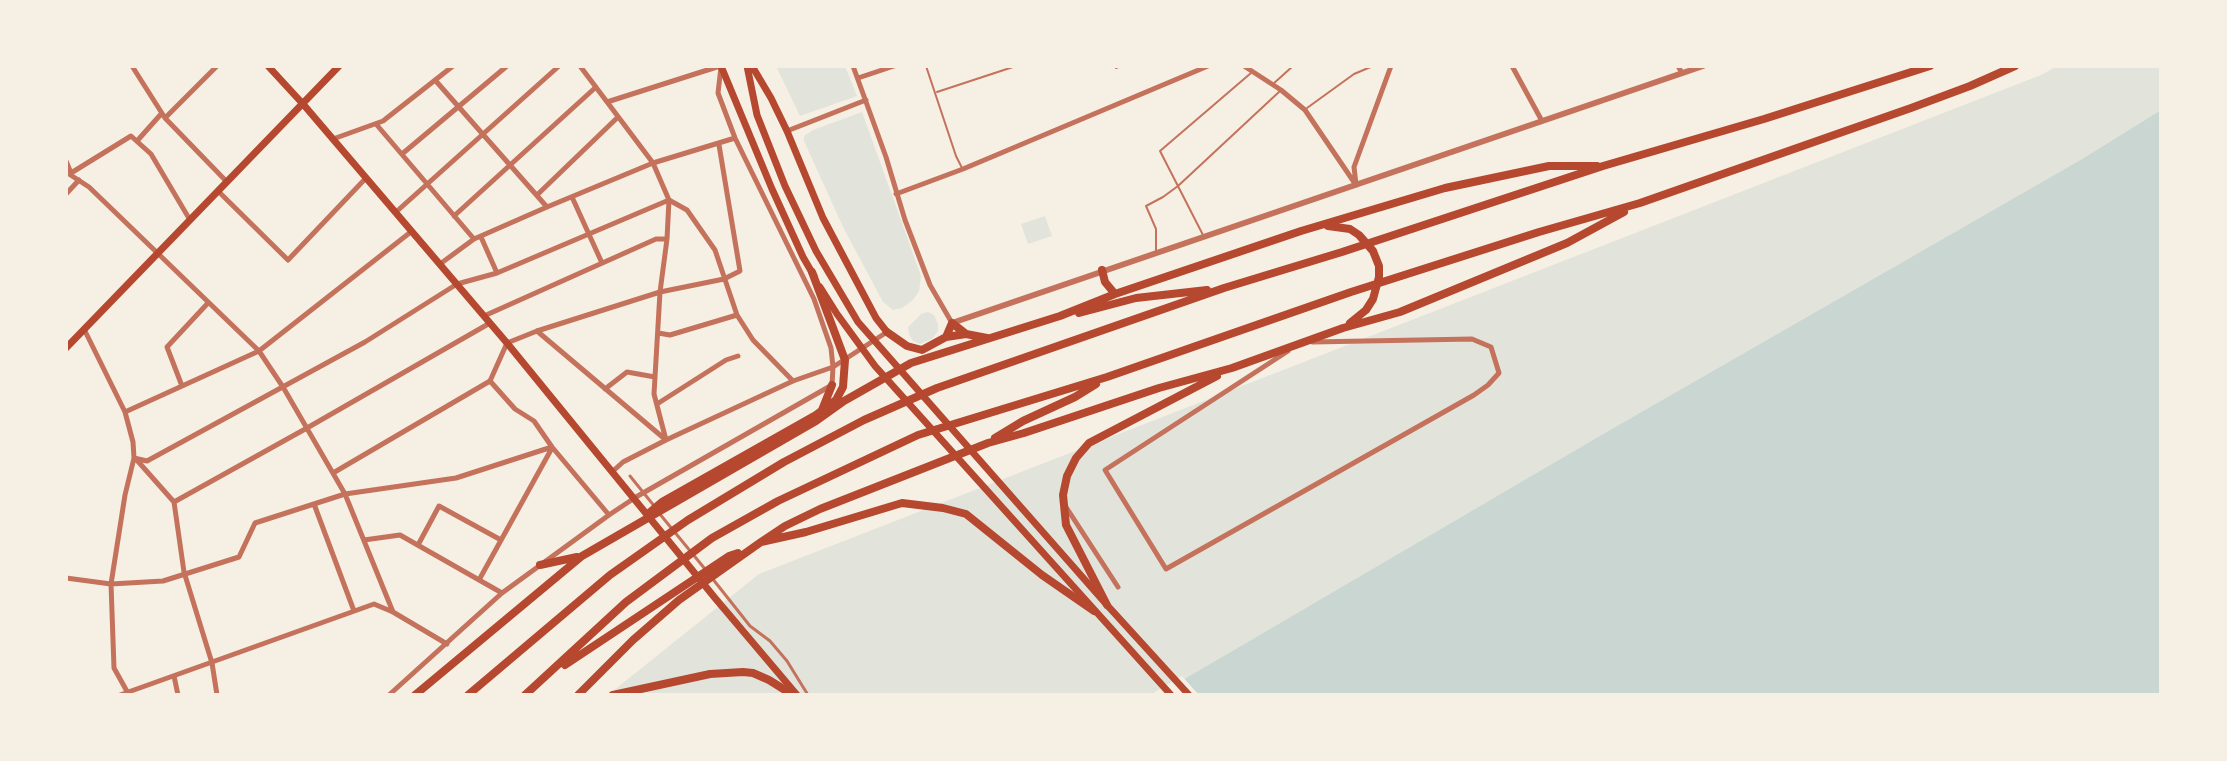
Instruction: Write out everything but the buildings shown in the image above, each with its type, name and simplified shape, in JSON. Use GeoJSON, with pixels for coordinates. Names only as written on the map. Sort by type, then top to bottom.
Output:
{"type":"FeatureCollection","features":[{"type":"Feature","properties":{"kind":"highway"},"geometry":{"type":"LineString","coordinates":[[468,695],[610,575],[688,520],[784,462],[864,420],[937,388],[1224,288],[1603,166],[1930,66]]}},
{"type":"Feature","properties":{"kind":"highway"},"geometry":{"type":"LineString","coordinates":[[525,695],[626,602],[712,538],[778,501],[918,435],[1107,377],[1393,278],[1640,203],[1897,113],[2015,66]]}},
{"type":"Feature","properties":{"kind":"highway"},"geometry":{"type":"LineString","coordinates":[[415,695],[582,556],[911,363],[1060,316],[1115,294],[1301,231],[1460,184],[1549,166],[1603,166]]}},
{"type":"Feature","properties":{"kind":"highway"},"geometry":{"type":"LineString","coordinates":[[578,695],[679,600],[785,526],[820,509],[988,443],[1232,368],[1343,328],[1400,312],[1567,243],[1640,203]]}},
{"type":"Feature","properties":{"kind":"highway"},"geometry":{"type":"LineString","coordinates":[[1301,231],[1326,226],[1350,229],[1367,243],[1377,259],[1379,277],[1373,299],[1366,310],[1343,328]]}},
{"type":"Feature","properties":{"kind":"highway"},"geometry":{"type":"LineString","coordinates":[[1102,270],[1105,282],[1115,294]]}},
{"type":"Feature","properties":{"kind":"highway"},"geometry":{"type":"LineString","coordinates":[[812,272],[845,360],[843,387],[836,400],[816,418]]}},
{"type":"Feature","properties":{"kind":"highway"},"geometry":{"type":"LineString","coordinates":[[1060,316],[1136,298],[1224,288]]}},
{"type":"Feature","properties":{"kind":"highway"},"geometry":{"type":"LineString","coordinates":[[946,337],[952,323],[966,334]]}},
{"type":"Feature","properties":{"kind":"highway"},"geometry":{"type":"LineString","coordinates":[[887,332],[907,346],[922,350]]}},
{"type":"Feature","properties":{"kind":"highway"},"geometry":{"type":"LineString","coordinates":[[911,363],[922,350],[946,337],[966,334],[991,339]]}},
{"type":"Feature","properties":{"kind":"highway"},"geometry":{"type":"LineString","coordinates":[[1107,605],[1066,525],[1063,495],[1067,476],[1076,458],[1089,443],[1232,368]]}},
{"type":"Feature","properties":{"kind":"highway"},"geometry":{"type":"LineString","coordinates":[[988,443],[1107,377]]}},
{"type":"Feature","properties":{"kind":"highway"},"geometry":{"type":"LineString","coordinates":[[816,418],[832,385]]}},
{"type":"Feature","properties":{"kind":"highway"},"geometry":{"type":"LineString","coordinates":[[761,542],[902,503],[943,508],[966,514],[1042,575],[1094,611]]}},
{"type":"Feature","properties":{"kind":"highway"},"geometry":{"type":"LineString","coordinates":[[541,681],[729,556],[751,548]]}},
{"type":"Feature","properties":{"kind":"highway"},"geometry":{"type":"LineString","coordinates":[[540,565],[582,556]]}},
{"type":"Feature","properties":{"kind":"highway"},"geometry":{"type":"LineString","coordinates":[[613,695],[710,674],[743,672],[769,680],[795,695]]}},
{"type":"Feature","properties":{"kind":"main road"},"geometry":{"type":"LineString","coordinates":[[268,66],[507,343],[795,695]]}},
{"type":"Feature","properties":{"kind":"main road"},"geometry":{"type":"LineString","coordinates":[[66,348],[339,66]]}},
{"type":"Feature","properties":{"kind":"main road"},"geometry":{"type":"LineString","coordinates":[[721,66],[772,189],[812,272],[848,329],[875,366],[1171,695]]}},
{"type":"Feature","properties":{"kind":"main road"},"geometry":{"type":"LineString","coordinates":[[749,66],[771,98],[823,218],[876,318],[887,332]]}},
{"type":"Feature","properties":{"kind":"main road"},"geometry":{"type":"LineString","coordinates":[[749,66],[757,115],[785,186],[816,251],[858,322],[1189,695]]}},
{"type":"Feature","properties":{"kind":"street"},"geometry":{"type":"LineString","coordinates":[[132,66],[163,116],[227,182]]}},
{"type":"Feature","properties":{"kind":"street"},"geometry":{"type":"LineString","coordinates":[[137,141],[217,66]]}},
{"type":"Feature","properties":{"kind":"street"},"geometry":{"type":"LineString","coordinates":[[333,139],[383,121],[453,66]]}},
{"type":"Feature","properties":{"kind":"street"},"geometry":{"type":"LineString","coordinates":[[402,154],[507,66]]}},
{"type":"Feature","properties":{"kind":"street"},"geometry":{"type":"LineString","coordinates":[[396,212],[559,66]]}},
{"type":"Feature","properties":{"kind":"street"},"geometry":{"type":"LineString","coordinates":[[580,66],[653,163],[669,200],[654,394],[666,440]]}},
{"type":"Feature","properties":{"kind":"street"},"geometry":{"type":"LineString","coordinates":[[389,695],[502,593],[609,515],[832,385],[831,348],[814,299],[735,138],[718,93],[721,66],[607,102]]}},
{"type":"Feature","properties":{"kind":"street"},"geometry":{"type":"LineString","coordinates":[[853,66],[930,285],[952,323],[1542,122],[1680,70],[1703,66]]}},
{"type":"Feature","properties":{"kind":"street"},"geometry":{"type":"LineString","coordinates":[[858,78],[894,66]]}},
{"type":"Feature","properties":{"kind":"street"},"geometry":{"type":"LineString","coordinates":[[896,194],[1208,66]]}},
{"type":"Feature","properties":{"kind":"street"},"geometry":{"type":"LineString","coordinates":[[1244,66],[1305,110],[1356,185]]}},
{"type":"Feature","properties":{"kind":"street"},"geometry":{"type":"LineString","coordinates":[[1356,185],[1354,167],[1391,66]]}},
{"type":"Feature","properties":{"kind":"street"},"geometry":{"type":"LineString","coordinates":[[1512,66],[1542,122]]}},
{"type":"Feature","properties":{"kind":"street"},"geometry":{"type":"LineString","coordinates":[[435,80],[547,207]]}},
{"type":"Feature","properties":{"kind":"street"},"geometry":{"type":"LineString","coordinates":[[454,216],[596,87]]}},
{"type":"Feature","properties":{"kind":"street"},"geometry":{"type":"LineString","coordinates":[[787,131],[866,100]]}},
{"type":"Feature","properties":{"kind":"street"},"geometry":{"type":"LineString","coordinates":[[537,195],[618,117]]}},
{"type":"Feature","properties":{"kind":"street"},"geometry":{"type":"LineString","coordinates":[[376,124],[474,239]]}},
{"type":"Feature","properties":{"kind":"street"},"geometry":{"type":"LineString","coordinates":[[68,173],[131,136],[151,154],[190,220]]}},
{"type":"Feature","properties":{"kind":"street"},"geometry":{"type":"LineString","coordinates":[[440,264],[474,239],[547,207],[653,163],[735,138]]}},
{"type":"Feature","properties":{"kind":"street"},"geometry":{"type":"LineString","coordinates":[[333,473],[490,381],[507,343],[660,292],[724,279],[740,271],[719,145]]}},
{"type":"Feature","properties":{"kind":"street"},"geometry":{"type":"LineString","coordinates":[[66,161],[68,173],[158,253],[259,351],[345,494],[393,612]]}},
{"type":"Feature","properties":{"kind":"street"},"geometry":{"type":"LineString","coordinates":[[218,191],[288,260],[366,178]]}},
{"type":"Feature","properties":{"kind":"street"},"geometry":{"type":"LineString","coordinates":[[66,194],[79,180]]}},
{"type":"Feature","properties":{"kind":"street"},"geometry":{"type":"LineString","coordinates":[[572,197],[602,263]]}},
{"type":"Feature","properties":{"kind":"street"},"geometry":{"type":"LineString","coordinates":[[134,458],[147,461],[365,342],[457,284],[497,273],[669,200]]}},
{"type":"Feature","properties":{"kind":"street"},"geometry":{"type":"LineString","coordinates":[[669,200],[687,210],[715,250],[737,315],[753,340],[793,381]]}},
{"type":"Feature","properties":{"kind":"street"},"geometry":{"type":"LineString","coordinates":[[125,412],[259,351],[412,231]]}},
{"type":"Feature","properties":{"kind":"street"},"geometry":{"type":"LineString","coordinates":[[481,237],[497,273]]}},
{"type":"Feature","properties":{"kind":"street"},"geometry":{"type":"LineString","coordinates":[[174,502],[307,428],[487,320],[602,263],[656,239],[667,239]]}},
{"type":"Feature","properties":{"kind":"street"},"geometry":{"type":"LineString","coordinates":[[182,386],[167,347],[208,303]]}},
{"type":"Feature","properties":{"kind":"street"},"geometry":{"type":"LineString","coordinates":[[658,333],[670,335],[737,315]]}},
{"type":"Feature","properties":{"kind":"street"},"geometry":{"type":"LineString","coordinates":[[84,329],[125,412],[133,442],[134,458],[111,584],[114,668],[125,694],[374,604],[447,644]]}},
{"type":"Feature","properties":{"kind":"street"},"geometry":{"type":"LineString","coordinates":[[537,331],[666,440]]}},
{"type":"Feature","properties":{"kind":"street"},"geometry":{"type":"LineString","coordinates":[[612,472],[623,462],[666,440],[793,381],[833,367],[887,332]]}},
{"type":"Feature","properties":{"kind":"street"},"geometry":{"type":"LineString","coordinates":[[1472,339],[1491,347],[1499,373],[1474,395],[1166,569],[1105,470],[1302,343],[1472,339]]}},
{"type":"Feature","properties":{"kind":"street"},"geometry":{"type":"LineString","coordinates":[[657,404],[726,360],[738,356]]}},
{"type":"Feature","properties":{"kind":"street"},"geometry":{"type":"LineString","coordinates":[[605,389],[627,372],[655,377]]}},
{"type":"Feature","properties":{"kind":"street"},"geometry":{"type":"LineString","coordinates":[[490,381],[515,409],[534,421],[609,515]]}},
{"type":"Feature","properties":{"kind":"street"},"geometry":{"type":"LineString","coordinates":[[66,578],[111,584],[163,581],[239,557],[255,523],[345,494],[456,478],[552,447]]}},
{"type":"Feature","properties":{"kind":"street"},"geometry":{"type":"LineString","coordinates":[[479,580],[552,447]]}},
{"type":"Feature","properties":{"kind":"street"},"geometry":{"type":"LineString","coordinates":[[134,458],[174,502],[184,572],[212,663],[217,695]]}},
{"type":"Feature","properties":{"kind":"street"},"geometry":{"type":"LineString","coordinates":[[630,476],[750,626],[770,641],[787,661],[808,695]]}},
{"type":"Feature","properties":{"kind":"street"},"geometry":{"type":"LineString","coordinates":[[1055,490],[1118,587]]}},
{"type":"Feature","properties":{"kind":"street"},"geometry":{"type":"LineString","coordinates":[[314,504],[354,611]]}},
{"type":"Feature","properties":{"kind":"street"},"geometry":{"type":"LineString","coordinates":[[418,545],[439,506],[501,540]]}},
{"type":"Feature","properties":{"kind":"street"},"geometry":{"type":"LineString","coordinates":[[364,540],[400,535],[502,593]]}},
{"type":"Feature","properties":{"kind":"street"},"geometry":{"type":"LineString","coordinates":[[174,676],[178,695]]}},
{"type":"Feature","properties":{"kind":"lane"},"geometry":{"type":"LineString","coordinates":[[926,66],[963,169]]}},
{"type":"Feature","properties":{"kind":"lane"},"geometry":{"type":"LineString","coordinates":[[935,93],[1016,66]]}},
{"type":"Feature","properties":{"kind":"lane"},"geometry":{"type":"LineString","coordinates":[[1272,84],[1293,66]]}},
{"type":"Feature","properties":{"kind":"lane"},"geometry":{"type":"LineString","coordinates":[[1305,110],[1354,74],[1373,66]]}},
{"type":"Feature","properties":{"kind":"lane"},"geometry":{"type":"LineString","coordinates":[[1203,236],[1160,151],[1251,72]]}},
{"type":"Feature","properties":{"kind":"lane"},"geometry":{"type":"LineString","coordinates":[[1156,252],[1156,229],[1146,206],[1178,186],[1281,90]]}},
{"type":"Feature","properties":{"kind":"shaded area"},"geometry":{"type":"Polygon","coordinates":[[[776,66],[845,66],[857,96],[800,116],[776,66]]]}},
{"type":"Feature","properties":{"kind":"shaded area"},"geometry":{"type":"Polygon","coordinates":[[[2057,66],[2161,66],[2161,110],[2082,159],[1157,695],[608,695],[759,574],[2041,75],[2057,66]]]}},
{"type":"Feature","properties":{"kind":"shaded area"},"geometry":{"type":"Polygon","coordinates":[[[2161,110],[2161,695],[1157,695],[2082,159],[2161,110]]]}},
{"type":"Feature","properties":{"kind":"shaded area"},"geometry":{"type":"Polygon","coordinates":[[[862,112],[921,276],[919,291],[913,300],[893,310],[883,302],[843,227],[804,141],[804,136],[813,130],[862,112]]]}},
{"type":"Feature","properties":{"kind":"shaded area"},"geometry":{"type":"Polygon","coordinates":[[[1045,216],[1052,236],[1028,244],[1021,224],[1045,216]]]}},
{"type":"Feature","properties":{"kind":"shaded area"},"geometry":{"type":"Polygon","coordinates":[[[928,312],[934,315],[938,331],[932,339],[920,344],[913,341],[908,327],[921,314],[928,312]]]}},
{"type":"Feature","properties":{"kind":"pier"},"geometry":{"type":"Polygon","coordinates":[[[1182,676],[1199,695],[1153,695],[1155,692],[1182,676]]]}}]}
